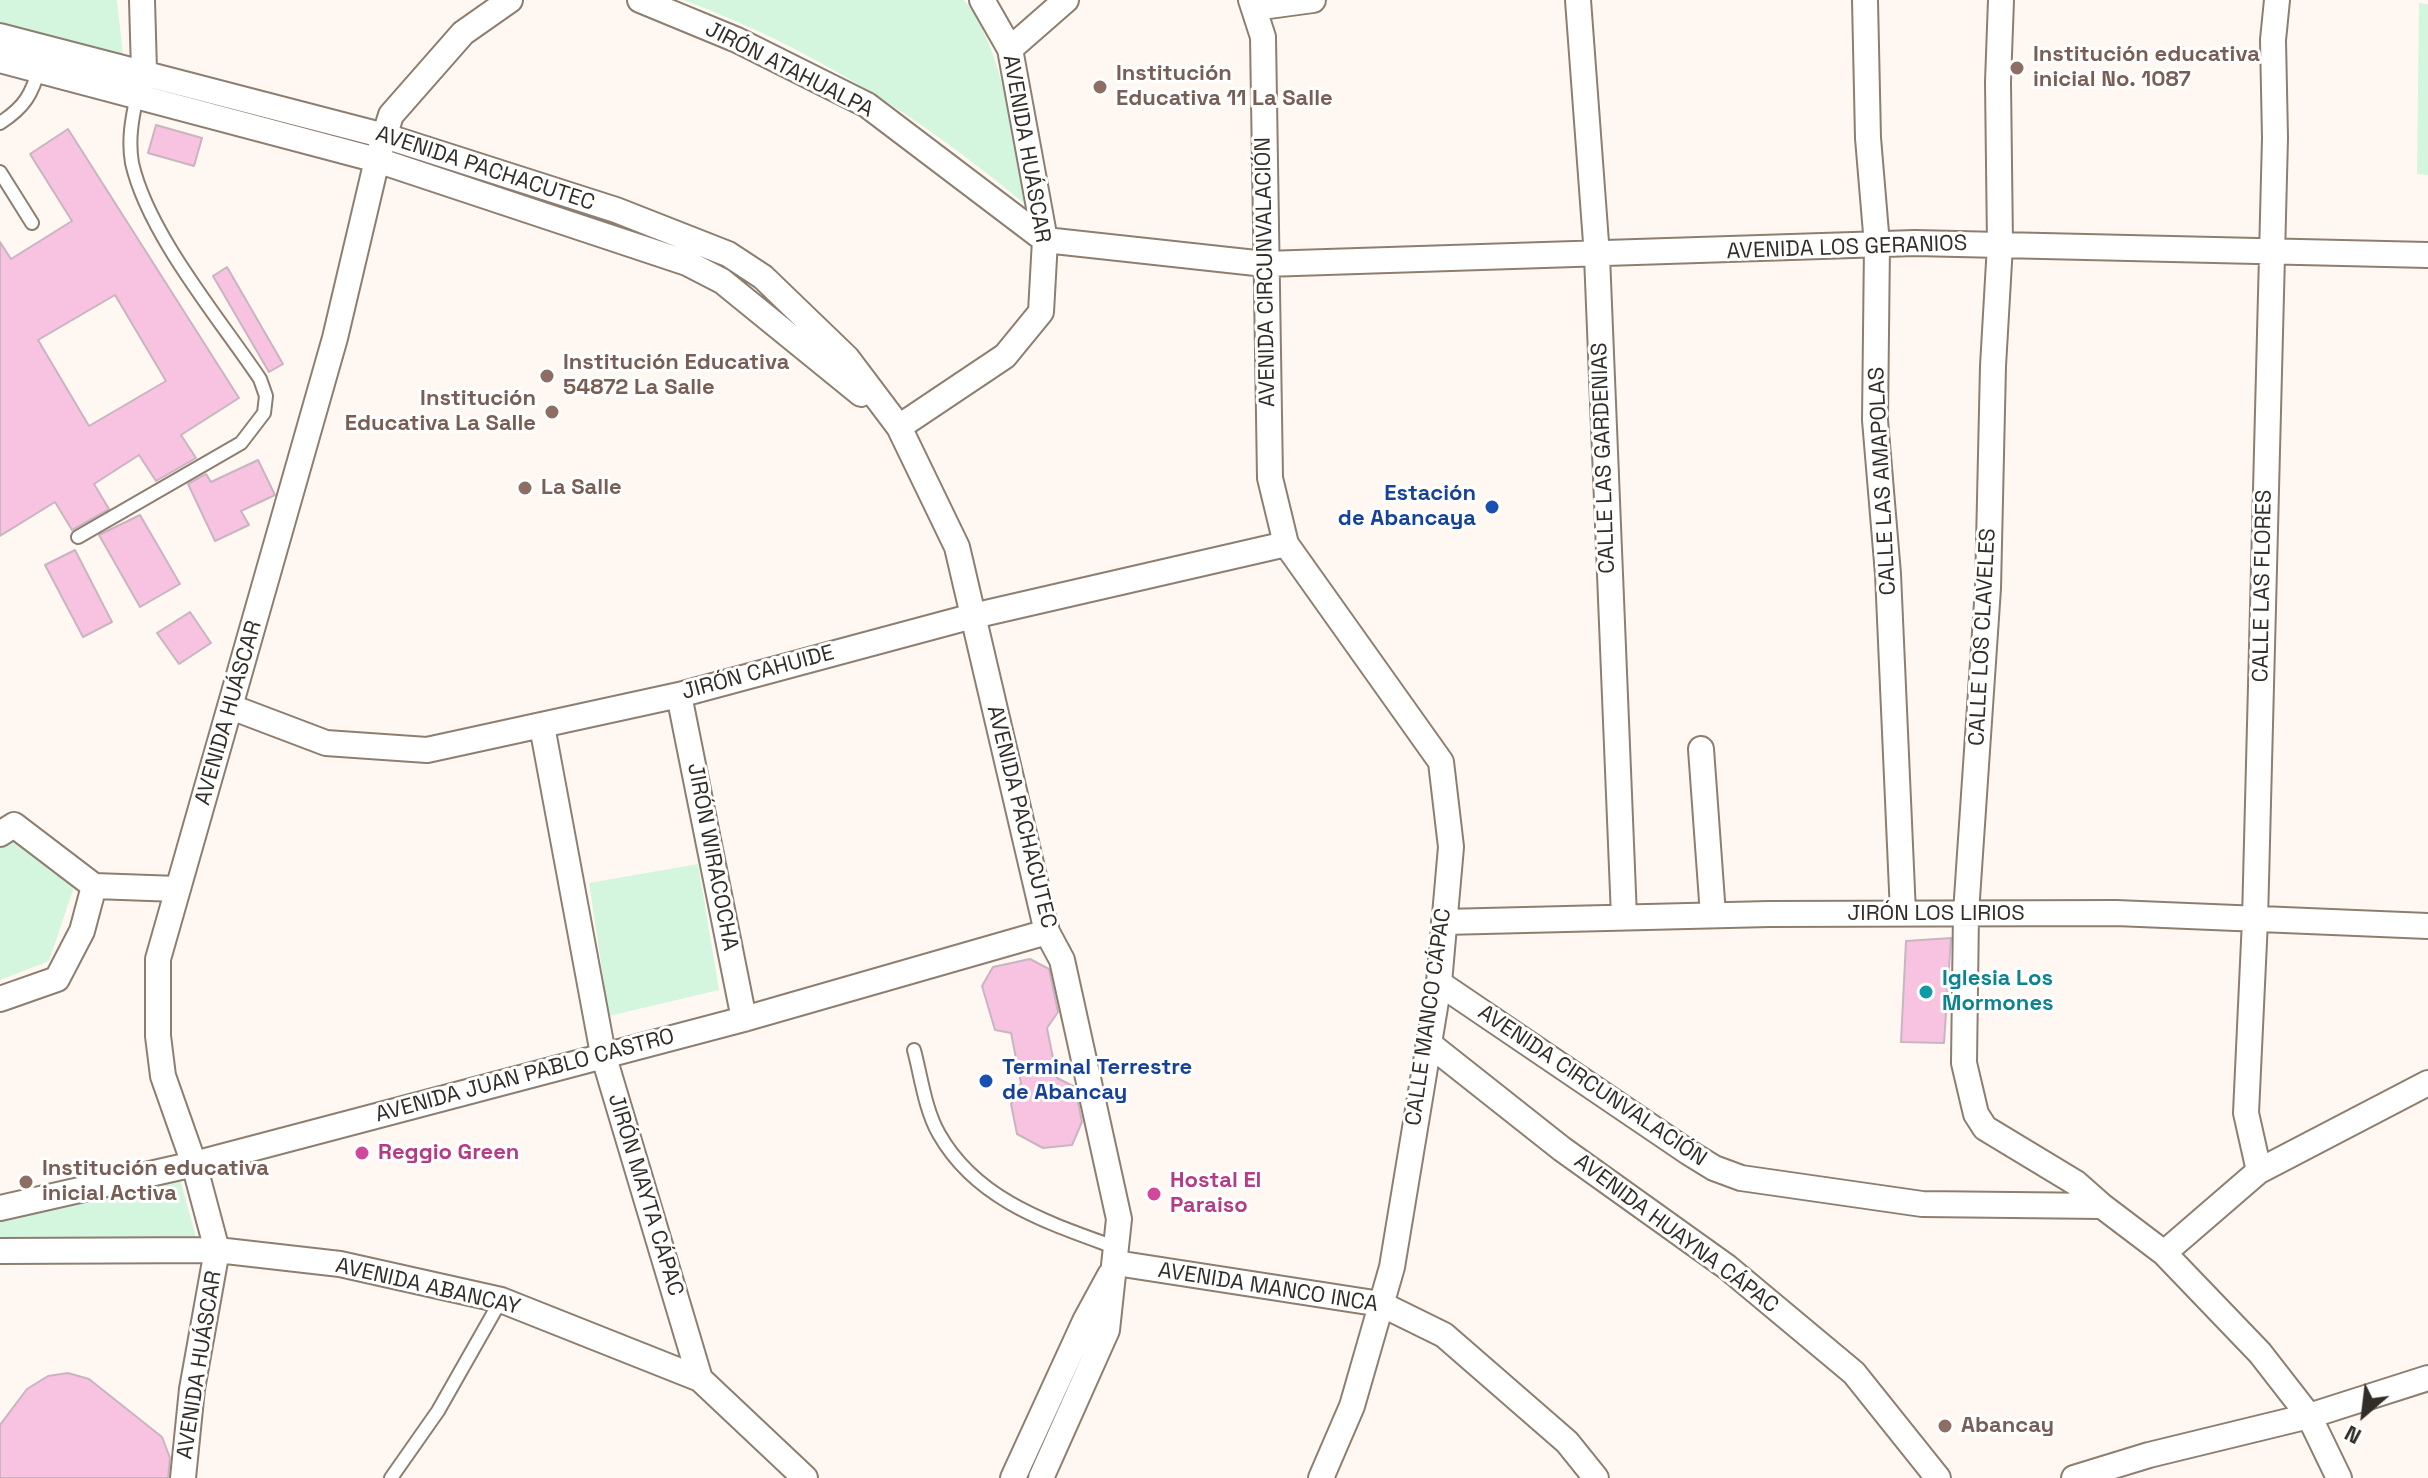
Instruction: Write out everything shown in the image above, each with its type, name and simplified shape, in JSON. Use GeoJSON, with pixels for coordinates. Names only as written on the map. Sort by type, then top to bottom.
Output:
{"type":"FeatureCollection","features":[{"type":"Feature","properties":{"kind":"street"},"geometry":{"type":"LineString","coordinates":[[137,96],[144,71],[142,0]]}},
{"type":"Feature","properties":{"kind":"street","name":"AVENIDA HUÁSCAR"},"geometry":{"type":"LineString","coordinates":[[183,1478],[192,1389],[217,1250],[194,1164],[163,1076],[158,1036],[158,959],[335,338],[391,115],[463,33],[510,0]]}},
{"type":"Feature","properties":{"kind":"street","name":"JIRÓN ATAHUALPA"},"geometry":{"type":"LineString","coordinates":[[640,0],[737,40],[867,105],[1045,240]]}},
{"type":"Feature","properties":{"kind":"street","name":"AVENIDA HUÁSCAR"},"geometry":{"type":"LineString","coordinates":[[899,427],[1005,356],[1041,312],[1045,240],[1010,49],[982,0]]}},
{"type":"Feature","properties":{"kind":"street"},"geometry":{"type":"LineString","coordinates":[[1010,49],[1066,0]]}},
{"type":"Feature","properties":{"kind":"street"},"geometry":{"type":"LineString","coordinates":[[1253,4],[1313,0]]}},
{"type":"Feature","properties":{"kind":"street","name":"CALLE LAS GARDENIAS"},"geometry":{"type":"LineString","coordinates":[[1578,0],[1597,256],[1624,917]]}},
{"type":"Feature","properties":{"kind":"street","name":"CALLE LAS AMAPOLAS"},"geometry":{"type":"LineString","coordinates":[[1865,0],[1868,138],[1877,245],[1875,420],[1888,574],[1903,913]]}},
{"type":"Feature","properties":{"kind":"street","name":"CALLE LOS CLAVELES"},"geometry":{"type":"LineString","coordinates":[[2001,0],[2000,245],[1993,366],[1988,588],[1966,913],[1964,1063],[1976,1114],[1985,1128],[2076,1183],[2102,1206]]}},
{"type":"Feature","properties":{"kind":"street","name":"CALLE LAS FLORES"},"geometry":{"type":"LineString","coordinates":[[2259,1171],[2246,1113],[2255,920],[2275,138],[2273,40],[2277,0]]}},
{"type":"Feature","properties":{"kind":"street","name":"AVENIDA CIRCUNVALACIÓN"},"geometry":{"type":"LineString","coordinates":[[1253,4],[1263,37],[1270,478],[1286,544]]}},
{"type":"Feature","properties":{"kind":"street","name":"AVENIDA PACHACUTEC"},"geometry":{"type":"LineString","coordinates":[[0,36],[144,71],[381,148]]}},
{"type":"Feature","properties":{"kind":"street","name":"AVENIDA PACHACUTEC"},"geometry":{"type":"LineString","coordinates":[[0,60],[137,96],[381,148],[616,210],[728,254],[763,277],[847,358],[899,427],[957,547],[1047,932],[1062,960],[1119,1219],[1107,1330],[1041,1478]]}},
{"type":"Feature","properties":{"kind":"street","name":"AVENIDA LOS GERANIOS"},"geometry":{"type":"LineString","coordinates":[[1045,240],[1265,264],[1877,245],[2428,255]]}},
{"type":"Feature","properties":{"kind":"street","name":"JIRÓN CAHUIDE"},"geometry":{"type":"LineString","coordinates":[[231,707],[326,743],[427,750],[679,695],[973,616],[1286,544]]}},
{"type":"Feature","properties":{"kind":"street","name":"CALLE MANCO CÁPAC"},"geometry":{"type":"LineString","coordinates":[[1286,544],[1441,762],[1451,847],[1439,983],[1392,1267],[1352,1406],[1321,1478]]}},
{"type":"Feature","properties":{"kind":"street","name":"JIRÓN WIRACOCHA"},"geometry":{"type":"LineString","coordinates":[[679,695],[744,1019]]}},
{"type":"Feature","properties":{"kind":"street","name":"JIRÓN MAYTA CÁPAC"},"geometry":{"type":"LineString","coordinates":[[542,726],[603,1054],[700,1379]]}},
{"type":"Feature","properties":{"kind":"street"},"geometry":{"type":"LineString","coordinates":[[1701,749],[1713,915]]}},
{"type":"Feature","properties":{"kind":"street"},"geometry":{"type":"LineString","coordinates":[[0,834],[14,825],[94,886],[178,889]]}},
{"type":"Feature","properties":{"kind":"street"},"geometry":{"type":"LineString","coordinates":[[0,999],[57,979],[82,931],[94,886]]}},
{"type":"Feature","properties":{"kind":"street","name":"JIRÓN LOS LIRIOS"},"geometry":{"type":"LineString","coordinates":[[1444,922],[1713,915],[2116,913],[2428,926]]}},
{"type":"Feature","properties":{"kind":"street","name":"AVENIDA JUAN PABLO CASTRO"},"geometry":{"type":"LineString","coordinates":[[0,1208],[194,1164],[744,1019],[1047,932]]}},
{"type":"Feature","properties":{"kind":"street","name":"AVENIDA CIRCUNVALACIÓN"},"geometry":{"type":"LineString","coordinates":[[1439,983],[1688,1152],[1714,1168],[1741,1178],[1922,1204],[2102,1206]]}},
{"type":"Feature","properties":{"kind":"street","name":"AVENIDA HUAYNA CÁPAC"},"geometry":{"type":"LineString","coordinates":[[1428,1043],[1562,1149],[1727,1267],[1854,1373],[1938,1478]]}},
{"type":"Feature","properties":{"kind":"street"},"geometry":{"type":"LineString","coordinates":[[2164,1253],[2259,1171],[2428,1083]]}},
{"type":"Feature","properties":{"kind":"street"},"geometry":{"type":"LineString","coordinates":[[2102,1206],[2164,1253],[2260,1353],[2309,1416],[2339,1478]]}},
{"type":"Feature","properties":{"kind":"street","name":"AVENIDA ABANCAY"},"geometry":{"type":"LineString","coordinates":[[0,1251],[217,1250],[340,1264],[501,1300],[700,1379],[805,1478]]}},
{"type":"Feature","properties":{"kind":"street","name":"AVENIDA PACHACUTEC"},"geometry":{"type":"LineString","coordinates":[[1013,1478],[1117,1255]]}},
{"type":"Feature","properties":{"kind":"street","name":"AVENIDA MANCO INCA"},"geometry":{"type":"LineString","coordinates":[[1117,1255],[1381,1304],[1444,1335],[1567,1442],[1596,1478]]}},
{"type":"Feature","properties":{"kind":"street"},"geometry":{"type":"LineString","coordinates":[[2074,1478],[2149,1455],[2309,1416],[2428,1378]]}},
{"type":"Feature","properties":{"kind":"lane"},"geometry":{"type":"LineString","coordinates":[[0,123],[29,100],[46,46]]}},
{"type":"Feature","properties":{"kind":"lane"},"geometry":{"type":"LineString","coordinates":[[78,537],[241,443],[264,413],[266,396],[260,379],[162,235],[133,165],[130,140],[137,96]]}},
{"type":"Feature","properties":{"kind":"lane"},"geometry":{"type":"LineString","coordinates":[[0,172],[32,223]]}},
{"type":"Feature","properties":{"kind":"lane"},"geometry":{"type":"LineString","coordinates":[[914,1050],[938,1132],[962,1165],[999,1199],[1117,1255]]}},
{"type":"Feature","properties":{"kind":"lane"},"geometry":{"type":"LineString","coordinates":[[391,1478],[438,1411],[501,1300]]}},
{"type":"Feature","properties":{"kind":"green space"},"geometry":{"type":"Polygon","coordinates":[[[0,0],[117,0],[123,55],[0,23],[0,0]]]}},
{"type":"Feature","properties":{"kind":"green space"},"geometry":{"type":"Polygon","coordinates":[[[683,0],[964,0],[978,20],[998,70],[1027,206],[948,144],[864,88],[776,40],[683,0]]]}},
{"type":"Feature","properties":{"kind":"green space"},"geometry":{"type":"Polygon","coordinates":[[[2419,3],[2428,4],[2428,175],[2417,174],[2419,3]]]}},
{"type":"Feature","properties":{"kind":"green space"},"geometry":{"type":"Polygon","coordinates":[[[6,839],[30,850],[74,887],[49,961],[0,980],[0,844],[6,839]]]}},
{"type":"Feature","properties":{"kind":"green space"},"geometry":{"type":"Polygon","coordinates":[[[698,864],[719,990],[609,1016],[589,883],[698,864]]]}},
{"type":"Feature","properties":{"kind":"green space"},"geometry":{"type":"Polygon","coordinates":[[[178,1172],[196,1237],[0,1237],[0,1220],[178,1172]]]}},
{"type":"Feature","properties":{"kind":"building"},"geometry":{"type":"Polygon","coordinates":[[[156,125],[202,138],[194,166],[148,153],[156,125]]]}},
{"type":"Feature","properties":{"kind":"building"},"geometry":{"type":"Polygon","coordinates":[[[68,129],[239,398],[181,435],[196,458],[156,481],[139,455],[94,484],[109,509],[72,530],[55,502],[0,536],[0,242],[11,259],[72,221],[30,154],[68,129]],[[115,295],[38,340],[89,426],[166,381],[115,295]]]}},
{"type":"Feature","properties":{"kind":"building"},"geometry":{"type":"Polygon","coordinates":[[[227,267],[283,364],[269,372],[213,276],[227,267]]]}},
{"type":"Feature","properties":{"kind":"building"},"geometry":{"type":"Polygon","coordinates":[[[258,460],[275,495],[241,511],[249,525],[215,541],[188,484],[206,474],[211,482],[258,460]]]}},
{"type":"Feature","properties":{"kind":"building"},"geometry":{"type":"Polygon","coordinates":[[[140,515],[180,584],[140,607],[99,535],[140,515]]]}},
{"type":"Feature","properties":{"kind":"building"},"geometry":{"type":"Polygon","coordinates":[[[75,550],[112,622],[83,637],[45,565],[75,550]]]}},
{"type":"Feature","properties":{"kind":"building"},"geometry":{"type":"Polygon","coordinates":[[[190,612],[211,643],[179,664],[157,633],[190,612]]]}},
{"type":"Feature","properties":{"kind":"building","name":"Iglesia Los Mormones"},"geometry":{"type":"Polygon","coordinates":[[[1951,938],[1944,1043],[1901,1042],[1906,941],[1951,938]]]}},
{"type":"Feature","properties":{"kind":"building"},"geometry":{"type":"Polygon","coordinates":[[[1030,959],[1049,969],[1058,1012],[1047,1028],[1057,1078],[1075,1087],[1082,1122],[1072,1145],[1043,1148],[1017,1134],[1011,1104],[1021,1083],[1011,1033],[995,1030],[982,986],[993,967],[1030,959]]]}},
{"type":"Feature","properties":{"kind":"building"},"geometry":{"type":"Polygon","coordinates":[[[68,1373],[89,1379],[162,1437],[170,1458],[168,1478],[0,1478],[0,1425],[27,1389],[48,1376],[68,1373]]]}},
{"type":"Feature","properties":{"kind":"place","name":"Institución educativa inicial No. 1087"},"geometry":{"type":"Point","coordinates":[2017,68]}},
{"type":"Feature","properties":{"kind":"place","name":"Institución Educativa 11 La Salle"},"geometry":{"type":"Point","coordinates":[1100,87]}},
{"type":"Feature","properties":{"kind":"place","name":"Institución Educativa 54872 La Salle"},"geometry":{"type":"Point","coordinates":[547,376]}},
{"type":"Feature","properties":{"kind":"place","name":"Institución Educativa La Salle"},"geometry":{"type":"Point","coordinates":[552,412]}},
{"type":"Feature","properties":{"kind":"place","name":"La Salle"},"geometry":{"type":"Point","coordinates":[525,488]}},
{"type":"Feature","properties":{"kind":"place","name":"Estación de Abancaya"},"geometry":{"type":"Point","coordinates":[1492,507]}},
{"type":"Feature","properties":{"kind":"place","name":"Iglesia Los Mormones"},"geometry":{"type":"Point","coordinates":[1926,992]}},
{"type":"Feature","properties":{"kind":"place","name":"Terminal Terrestre de Abancay"},"geometry":{"type":"Point","coordinates":[986,1081]}},
{"type":"Feature","properties":{"kind":"place","name":"Reggio Green"},"geometry":{"type":"Point","coordinates":[362,1153]}},
{"type":"Feature","properties":{"kind":"place","name":"Institución educativa inicial Activa"},"geometry":{"type":"Point","coordinates":[26,1182]}},
{"type":"Feature","properties":{"kind":"place","name":"Hostal El Paraiso"},"geometry":{"type":"Point","coordinates":[1154,1194]}},
{"type":"Feature","properties":{"kind":"place","name":"Abancay"},"geometry":{"type":"Point","coordinates":[1945,1426]}}]}
